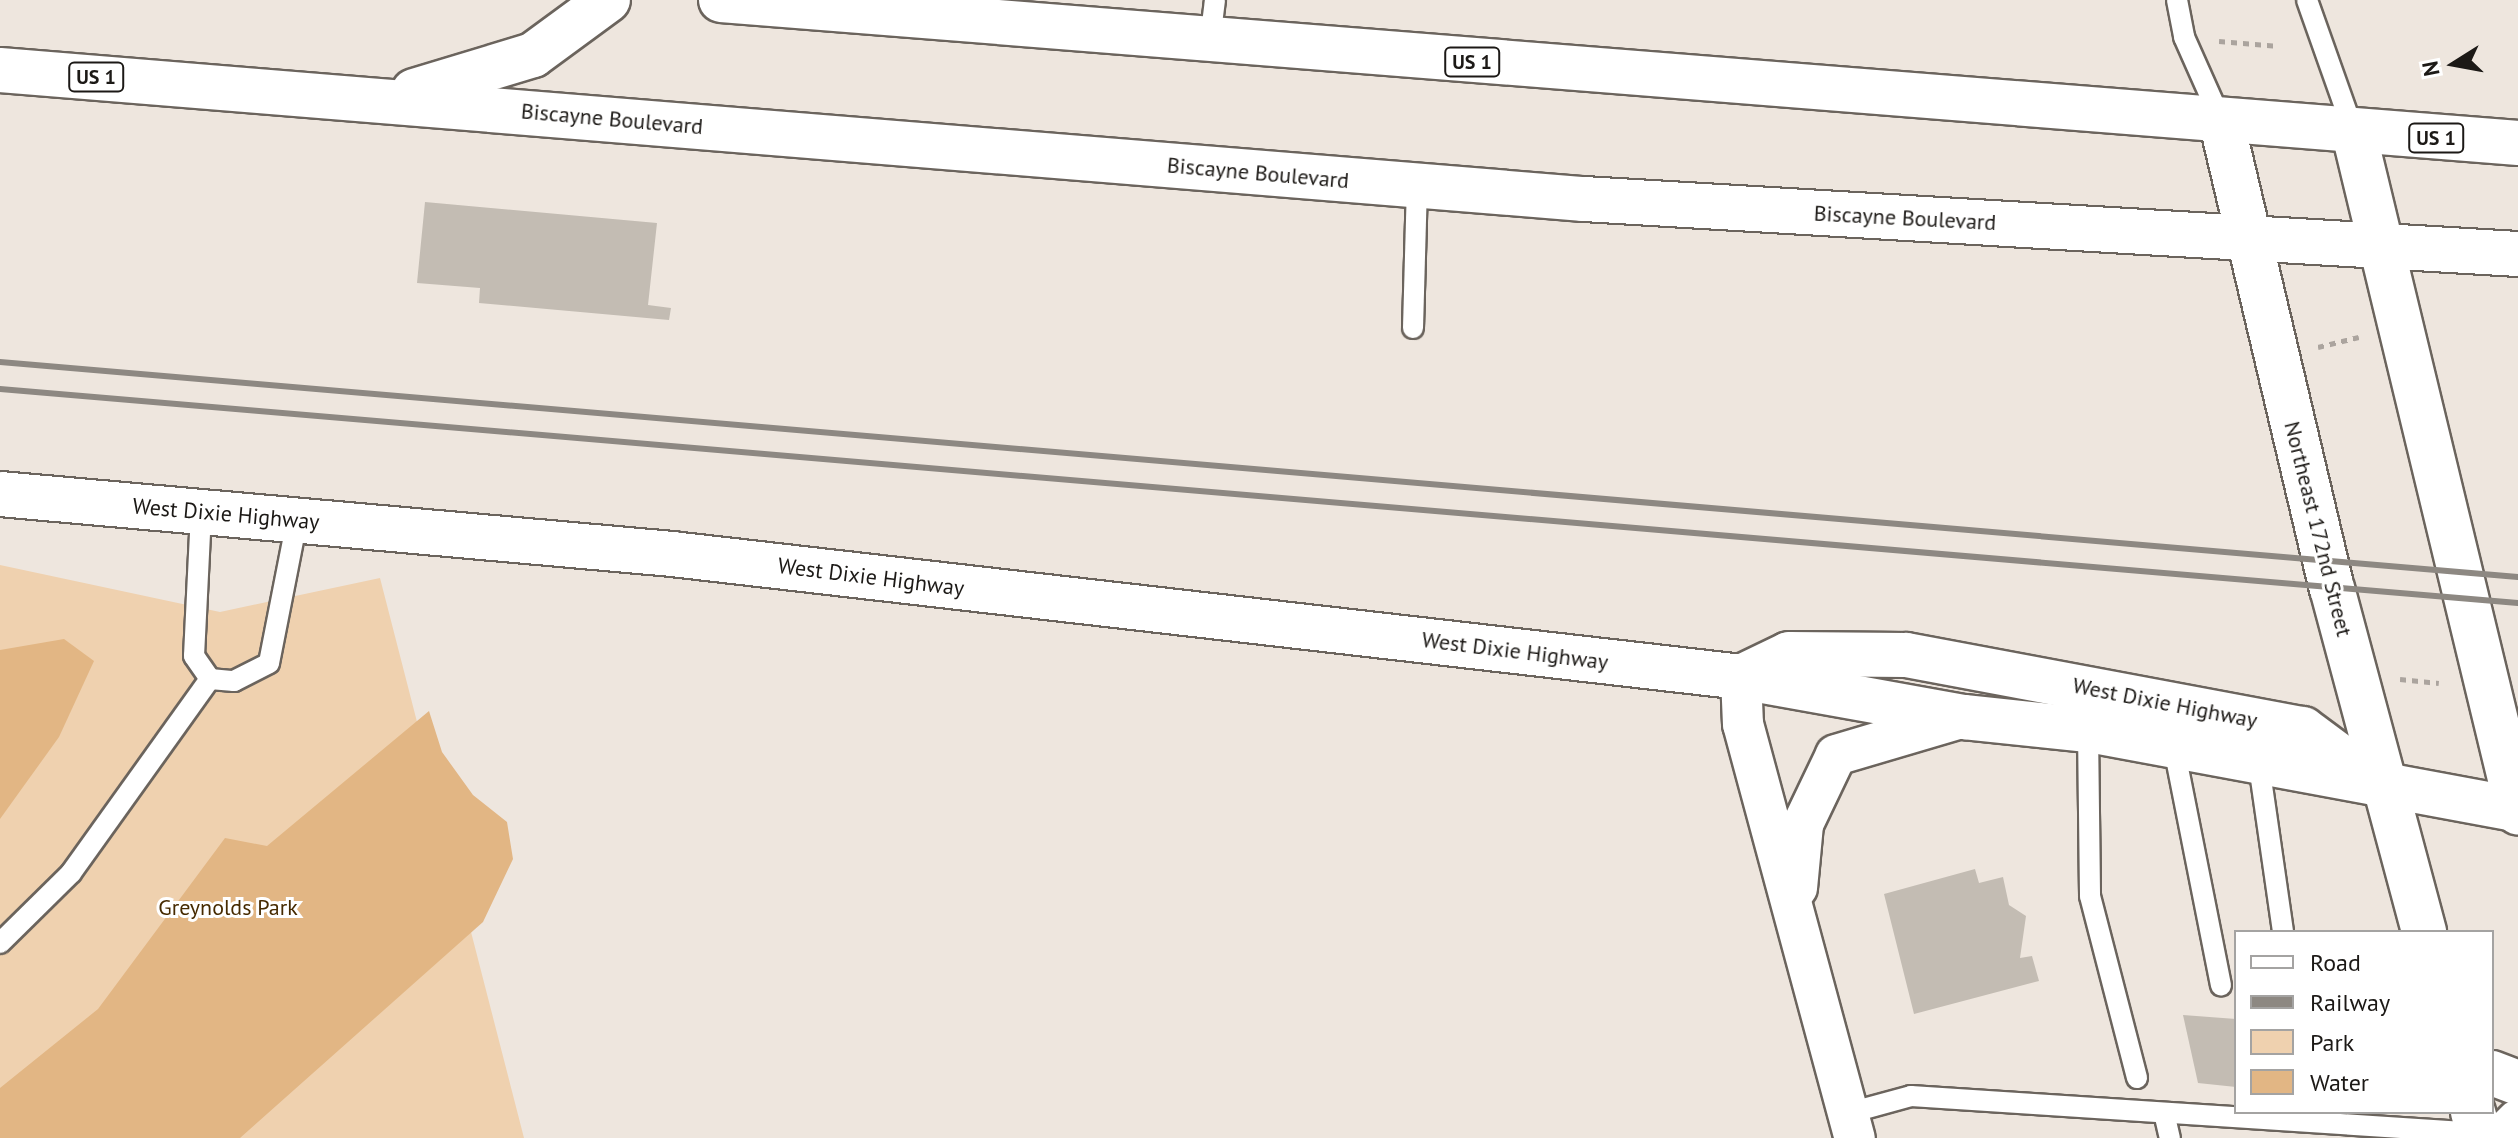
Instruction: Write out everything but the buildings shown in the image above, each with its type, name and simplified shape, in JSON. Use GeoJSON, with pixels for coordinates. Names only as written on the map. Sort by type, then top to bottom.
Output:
{"type":"FeatureCollection","features":[{"type":"Feature","properties":{"kind":"street"},"geometry":{"type":"LineString","coordinates":[[377,100],[533,55],[608,0]]}},
{"type":"Feature","properties":{"kind":"street","name":"US 1"},"geometry":{"type":"LineString","coordinates":[[721,0],[1212,20],[2222,124],[2518,143]]}},
{"type":"Feature","properties":{"kind":"street","name":"Biscayne Boulevard"},"geometry":{"type":"LineString","coordinates":[[0,70],[1417,186],[2518,254]]}},
{"type":"Feature","properties":{"kind":"street","name":"Northeast 172nd Street"},"geometry":{"type":"LineString","coordinates":[[2222,124],[2385,790],[2423,930]]}},
{"type":"Feature","properties":{"kind":"street"},"geometry":{"type":"LineString","coordinates":[[2354,133],[2518,811]]}},
{"type":"Feature","properties":{"kind":"street","name":"West Dixie Highway"},"geometry":{"type":"LineString","coordinates":[[0,494],[672,554],[1741,677],[1964,717],[2088,730],[2385,790],[2518,811]]}},
{"type":"Feature","properties":{"kind":"street","name":"West Dixie Highway"},"geometry":{"type":"LineString","coordinates":[[1741,677],[1789,654],[1906,655],[2303,729],[2385,790]]}},
{"type":"Feature","properties":{"kind":"street"},"geometry":{"type":"LineString","coordinates":[[1741,677],[1743,724],[1851,1131]]}},
{"type":"Feature","properties":{"kind":"street"},"geometry":{"type":"LineString","coordinates":[[1794,912],[1803,824],[1836,755],[1964,717]]}},
{"type":"Feature","properties":{"kind":"street"},"geometry":{"type":"LineString","coordinates":[[2494,1074],[2518,1083]]}},
{"type":"Feature","properties":{"kind":"lane"},"geometry":{"type":"LineString","coordinates":[[2177,0],[2184,37],[2222,124]]}},
{"type":"Feature","properties":{"kind":"lane"},"geometry":{"type":"LineString","coordinates":[[2307,0],[2354,133]]}},
{"type":"Feature","properties":{"kind":"lane"},"geometry":{"type":"LineString","coordinates":[[1413,328],[1417,186]]}},
{"type":"Feature","properties":{"kind":"lane"},"geometry":{"type":"LineString","coordinates":[[201,513],[194,656],[210,679]]}},
{"type":"Feature","properties":{"kind":"lane"},"geometry":{"type":"LineString","coordinates":[[210,679],[234,681],[269,663],[297,520]]}},
{"type":"Feature","properties":{"kind":"lane"},"geometry":{"type":"LineString","coordinates":[[0,943],[71,873],[210,679]]}},
{"type":"Feature","properties":{"kind":"lane"},"geometry":{"type":"LineString","coordinates":[[2088,730],[2090,896],[2137,1078]]}},
{"type":"Feature","properties":{"kind":"lane"},"geometry":{"type":"LineString","coordinates":[[2174,748],[2221,985]]}},
{"type":"Feature","properties":{"kind":"lane"},"geometry":{"type":"LineString","coordinates":[[2259,765],[2283,930]]}},
{"type":"Feature","properties":{"kind":"lane"},"geometry":{"type":"LineString","coordinates":[[1851,1131],[1911,1096],[2165,1117],[2491,1129]]}},
{"type":"Feature","properties":{"kind":"lane"},"geometry":{"type":"LineString","coordinates":[[2165,1117],[2170,1138]]}},
{"type":"Feature","properties":{"kind":"path"},"geometry":{"type":"LineString","coordinates":[[2214,41],[2279,46]]}},
{"type":"Feature","properties":{"kind":"path"},"geometry":{"type":"LineString","coordinates":[[2302,352],[2365,336]]}},
{"type":"Feature","properties":{"kind":"path"},"geometry":{"type":"LineString","coordinates":[[2382,678],[2439,683]]}},
{"type":"Feature","properties":{"kind":"green space","name":"Greynolds Park"},"geometry":{"type":"Polygon","coordinates":[[[0,565],[220,612],[380,578],[524,1138],[0,1138],[0,565]]]}},
{"type":"Feature","properties":{"kind":"water"},"geometry":{"type":"Polygon","coordinates":[[[64,639],[94,661],[59,737],[0,819],[0,650],[64,639]]]}},
{"type":"Feature","properties":{"kind":"water"},"geometry":{"type":"Polygon","coordinates":[[[429,711],[442,752],[473,795],[507,822],[513,859],[483,922],[240,1138],[0,1138],[0,1088],[98,1009],[225,838],[267,846],[429,711]]]}},
{"type":"Feature","properties":{"kind":"railway"},"geometry":{"type":"LineString","coordinates":[[0,362],[2518,577]]}},
{"type":"Feature","properties":{"kind":"railway"},"geometry":{"type":"LineString","coordinates":[[0,389],[2518,603]]}}]}
